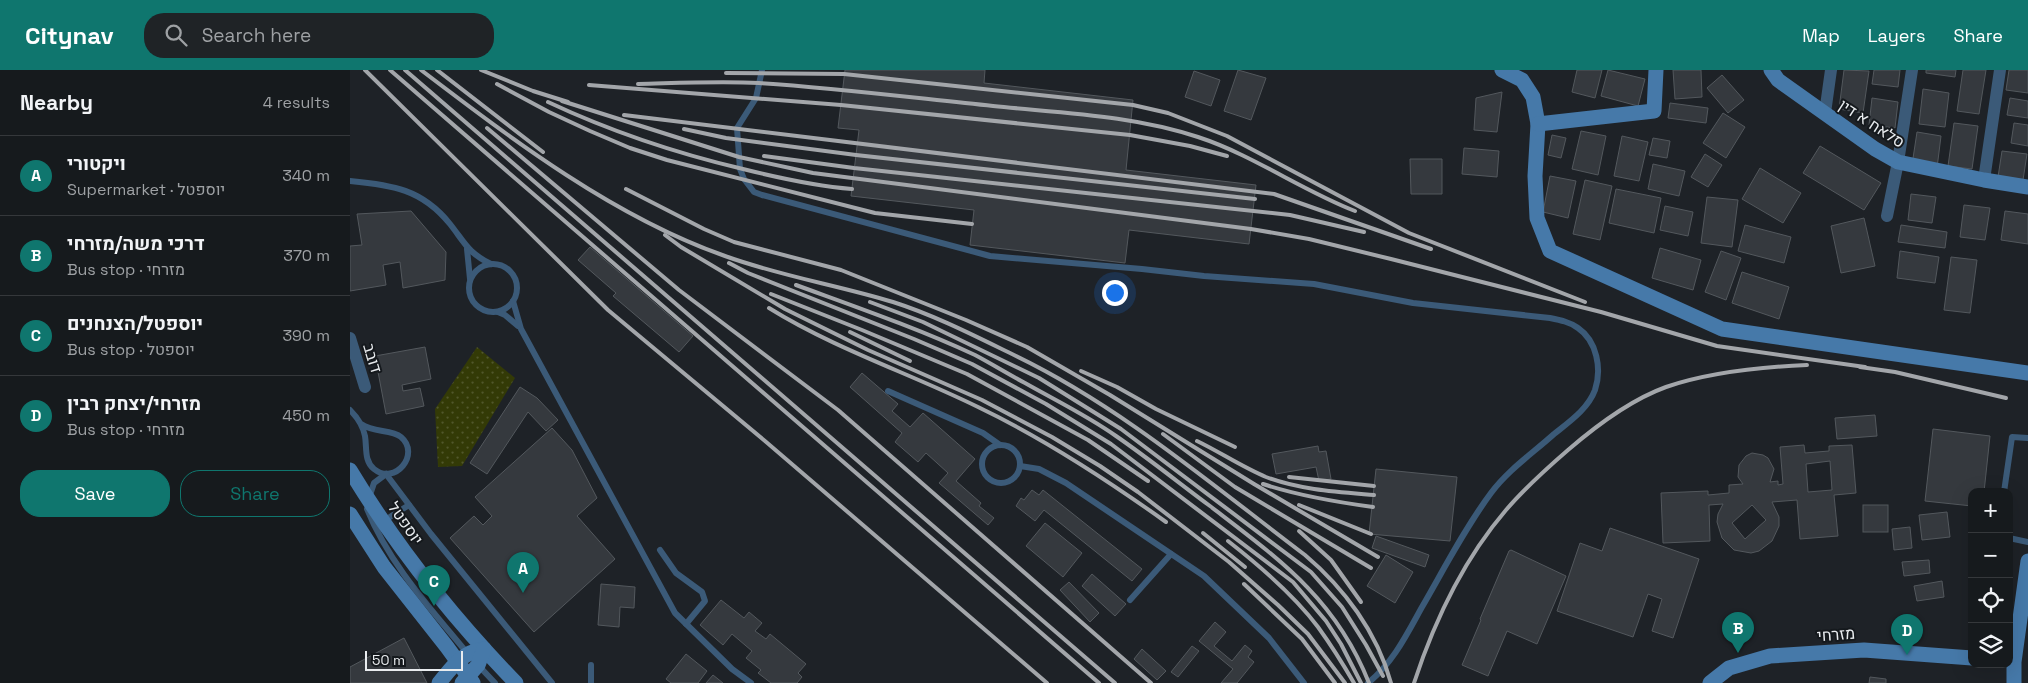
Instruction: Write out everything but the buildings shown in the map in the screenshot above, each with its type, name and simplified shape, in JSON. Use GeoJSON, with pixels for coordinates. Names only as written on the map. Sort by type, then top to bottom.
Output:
{"type":"FeatureCollection","features":[{"type":"Feature","properties":{"kind":"street"},"geometry":{"type":"LineString","coordinates":[[1502,70],[1522,80],[1532,97],[1538,124],[1535,176],[1537,218],[1550,252],[1722,329],[2028,373]]}},
{"type":"Feature","properties":{"kind":"street"},"geometry":{"type":"LineString","coordinates":[[1538,124],[1654,111],[1656,70]]}},
{"type":"Feature","properties":{"kind":"street","name":"סלאח א דין"},"geometry":{"type":"LineString","coordinates":[[1771,70],[1778,80],[1875,149],[1898,162],[2028,187]]}},
{"type":"Feature","properties":{"kind":"street"},"geometry":{"type":"LineString","coordinates":[[1825,113],[1831,70]]}},
{"type":"Feature","properties":{"kind":"street"},"geometry":{"type":"LineString","coordinates":[[1887,216],[1898,162],[1912,70]]}},
{"type":"Feature","properties":{"kind":"street"},"geometry":{"type":"LineString","coordinates":[[1984,180],[2000,70]]}},
{"type":"Feature","properties":{"kind":"street","name":"דובב"},"geometry":{"type":"LineString","coordinates":[[350,338],[365,387]]}},
{"type":"Feature","properties":{"kind":"street","name":"יוספטל"},"geometry":{"type":"LineString","coordinates":[[350,470],[382,522],[430,587],[516,683]]}},
{"type":"Feature","properties":{"kind":"street"},"geometry":{"type":"LineString","coordinates":[[350,514],[384,567],[468,660],[467,681]]}},
{"type":"Feature","properties":{"kind":"street"},"geometry":{"type":"LineString","coordinates":[[2013,656],[2026,589],[2028,561]]}},
{"type":"Feature","properties":{"kind":"street"},"geometry":{"type":"LineString","coordinates":[[439,683],[484,649]]}},
{"type":"Feature","properties":{"kind":"street","name":"מזרחי"},"geometry":{"type":"LineString","coordinates":[[1710,683],[1730,668],[1770,656],[1864,650],[1968,658]]}},
{"type":"Feature","properties":{"kind":"street"},"geometry":{"type":"LineString","coordinates":[[2013,668],[2014,683]]}},
{"type":"Feature","properties":{"kind":"lane"},"geometry":{"type":"LineString","coordinates":[[762,70],[756,98],[737,128],[740,169],[744,179],[754,192],[762,195],[990,256],[1204,276],[1314,284],[1413,303],[1550,318],[1566,322],[1579,329],[1590,339],[1598,367],[1595,390],[1586,405],[1575,417],[1518,465],[1491,493],[1401,643],[1381,672],[1368,683]]}},
{"type":"Feature","properties":{"kind":"lane"},"geometry":{"type":"LineString","coordinates":[[350,180],[387,185],[416,194],[440,212],[467,248],[491,264],[499,265],[511,273],[517,286],[513,300],[509,306],[498,312]]}},
{"type":"Feature","properties":{"kind":"lane"},"geometry":{"type":"LineString","coordinates":[[467,248],[469,288],[473,301],[484,310],[498,312],[510,319],[521,329]]}},
{"type":"Feature","properties":{"kind":"lane"},"geometry":{"type":"LineString","coordinates":[[470,280],[478,269],[491,264]]}},
{"type":"Feature","properties":{"kind":"lane"},"geometry":{"type":"LineString","coordinates":[[513,300],[521,329],[675,613],[732,669],[751,683]]}},
{"type":"Feature","properties":{"kind":"lane"},"geometry":{"type":"LineString","coordinates":[[888,391],[983,433],[1000,445],[1012,450],[1017,454],[1020,466],[1014,478],[1009,482],[998,483],[986,477],[982,466],[985,454],[990,449],[1000,445]]}},
{"type":"Feature","properties":{"kind":"lane"},"geometry":{"type":"LineString","coordinates":[[350,405],[351,411],[361,424],[365,435],[366,457],[369,463],[376,471],[386,474],[552,683]]}},
{"type":"Feature","properties":{"kind":"lane"},"geometry":{"type":"LineString","coordinates":[[361,424],[375,431],[395,434],[406,444],[408,456],[405,465],[397,472],[386,474],[374,483],[370,491],[369,502]]}},
{"type":"Feature","properties":{"kind":"lane"},"geometry":{"type":"LineString","coordinates":[[2005,488],[2012,437],[2028,438]]}},
{"type":"Feature","properties":{"kind":"lane"},"geometry":{"type":"LineString","coordinates":[[1020,466],[1039,469],[1066,483],[1204,576],[1269,638],[1304,683]]}},
{"type":"Feature","properties":{"kind":"lane"},"geometry":{"type":"LineString","coordinates":[[360,486],[375,528],[392,559],[468,660],[495,683]]}},
{"type":"Feature","properties":{"kind":"lane"},"geometry":{"type":"LineString","coordinates":[[382,522],[409,505]]}},
{"type":"Feature","properties":{"kind":"lane"},"geometry":{"type":"LineString","coordinates":[[2013,539],[2028,542]]}},
{"type":"Feature","properties":{"kind":"lane"},"geometry":{"type":"LineString","coordinates":[[660,550],[676,573],[702,592],[705,601],[686,624]]}},
{"type":"Feature","properties":{"kind":"lane"},"geometry":{"type":"LineString","coordinates":[[1130,600],[1171,554]]}},
{"type":"Feature","properties":{"kind":"lane"},"geometry":{"type":"LineString","coordinates":[[591,665],[591,683]]}},
{"type":"Feature","properties":{"kind":"green space"},"geometry":{"type":"Polygon","coordinates":[[[477,347],[515,378],[462,466],[438,467],[435,409],[477,347]]]}},
{"type":"Feature","properties":{"kind":"railway"},"geometry":{"type":"LineString","coordinates":[[365,70],[608,310],[765,441],[1047,683]]}},
{"type":"Feature","properties":{"kind":"railway"},"geometry":{"type":"LineString","coordinates":[[390,70],[1099,683]]}},
{"type":"Feature","properties":{"kind":"railway"},"geometry":{"type":"LineString","coordinates":[[405,70],[1115,683]]}},
{"type":"Feature","properties":{"kind":"railway"},"geometry":{"type":"LineString","coordinates":[[421,70],[566,175],[604,198],[684,240],[746,263],[872,296],[924,313],[1014,355],[1053,375],[1091,398],[1200,474],[1305,555],[1319,568],[1346,597],[1368,629],[1385,664],[1391,683]]}},
{"type":"Feature","properties":{"kind":"railway"},"geometry":{"type":"LineString","coordinates":[[437,70],[543,152]]}},
{"type":"Feature","properties":{"kind":"railway"},"geometry":{"type":"LineString","coordinates":[[481,70],[533,91],[568,102]]}},
{"type":"Feature","properties":{"kind":"railway"},"geometry":{"type":"LineString","coordinates":[[726,73],[844,74],[1133,105],[1168,113],[1227,136],[1409,233],[1585,302]]}},
{"type":"Feature","properties":{"kind":"railway"},"geometry":{"type":"LineString","coordinates":[[638,84],[729,82],[788,85],[1122,119],[1173,130],[1218,144],[1335,203],[1355,211]]}},
{"type":"Feature","properties":{"kind":"railway"},"geometry":{"type":"LineString","coordinates":[[497,84],[549,112],[590,131],[630,148],[667,160],[875,213],[972,224]]}},
{"type":"Feature","properties":{"kind":"railway"},"geometry":{"type":"LineString","coordinates":[[589,85],[841,105],[1130,135],[1190,146],[1227,156]]}},
{"type":"Feature","properties":{"kind":"railway"},"geometry":{"type":"LineString","coordinates":[[562,101],[739,157],[813,173],[1251,229],[1309,239],[1601,312],[1717,346],[1865,367]]}},
{"type":"Feature","properties":{"kind":"railway"},"geometry":{"type":"LineString","coordinates":[[548,102],[644,141],[693,156],[784,178],[824,186],[852,189]]}},
{"type":"Feature","properties":{"kind":"railway"},"geometry":{"type":"LineString","coordinates":[[624,115],[1274,194],[1431,249]]}},
{"type":"Feature","properties":{"kind":"railway"},"geometry":{"type":"LineString","coordinates":[[487,128],[679,290],[838,410],[1151,683]]}},
{"type":"Feature","properties":{"kind":"railway"},"geometry":{"type":"LineString","coordinates":[[684,129],[726,138],[856,155],[1255,199]]}},
{"type":"Feature","properties":{"kind":"railway"},"geometry":{"type":"LineString","coordinates":[[764,156],[854,168],[1290,215],[1364,232]]}},
{"type":"Feature","properties":{"kind":"railway"},"geometry":{"type":"LineString","coordinates":[[626,189],[704,229],[734,242],[841,270],[966,320],[1027,347],[1378,557]]}},
{"type":"Feature","properties":{"kind":"railway"},"geometry":{"type":"LineString","coordinates":[[665,235],[681,247],[785,309],[868,350],[982,400],[1052,437],[1100,466],[1138,492],[1229,562],[1278,605],[1308,634],[1345,683]]}},
{"type":"Feature","properties":{"kind":"railway"},"geometry":{"type":"LineString","coordinates":[[729,263],[748,273],[972,364],[1046,404],[1111,444],[1293,582],[1326,621],[1341,644],[1361,683]]}},
{"type":"Feature","properties":{"kind":"railway"},"geometry":{"type":"LineString","coordinates":[[796,285],[909,327],[975,355],[1083,415],[1116,436],[1259,544],[1303,583],[1340,627],[1356,653],[1369,683]]}},
{"type":"Feature","properties":{"kind":"railway"},"geometry":{"type":"LineString","coordinates":[[771,294],[967,374],[1088,440],[1148,481]]}},
{"type":"Feature","properties":{"kind":"railway"},"geometry":{"type":"LineString","coordinates":[[870,302],[923,322],[1039,378],[1121,429],[1311,572],[1342,607],[1383,676]]}},
{"type":"Feature","properties":{"kind":"railway"},"geometry":{"type":"LineString","coordinates":[[769,308],[820,336],[1003,419],[1098,475],[1166,522]]}},
{"type":"Feature","properties":{"kind":"railway"},"geometry":{"type":"LineString","coordinates":[[850,332],[910,361]]}},
{"type":"Feature","properties":{"kind":"railway"},"geometry":{"type":"LineString","coordinates":[[1414,683],[1441,614],[1477,549],[1506,510],[1521,494],[1579,441],[1627,406],[1666,387],[1736,371],[1807,365]]}},
{"type":"Feature","properties":{"kind":"railway"},"geometry":{"type":"LineString","coordinates":[[1860,367],[1895,372],[2006,398]]}},
{"type":"Feature","properties":{"kind":"railway"},"geometry":{"type":"LineString","coordinates":[[1081,371],[1117,387],[1156,409],[1235,447]]}},
{"type":"Feature","properties":{"kind":"railway"},"geometry":{"type":"LineString","coordinates":[[1163,434],[1235,487],[1371,568]]}},
{"type":"Feature","properties":{"kind":"railway"},"geometry":{"type":"LineString","coordinates":[[1197,441],[1257,473],[1292,485],[1319,490],[1374,495]]}},
{"type":"Feature","properties":{"kind":"railway"},"geometry":{"type":"LineString","coordinates":[[1289,477],[1374,486]]}},
{"type":"Feature","properties":{"kind":"railway"},"geometry":{"type":"LineString","coordinates":[[1263,484],[1318,498],[1373,507]]}},
{"type":"Feature","properties":{"kind":"railway"},"geometry":{"type":"LineString","coordinates":[[1299,505],[1371,534]]}},
{"type":"Feature","properties":{"kind":"railway"},"geometry":{"type":"LineString","coordinates":[[1299,531],[1331,560],[1361,602]]}},
{"type":"Feature","properties":{"kind":"railway"},"geometry":{"type":"LineString","coordinates":[[1203,533],[1245,567]]}},
{"type":"Feature","properties":{"kind":"railway"},"geometry":{"type":"LineString","coordinates":[[1228,541],[1287,592],[1309,615],[1354,683]]}},
{"type":"Feature","properties":{"kind":"railway"},"geometry":{"type":"LineString","coordinates":[[1244,584],[1302,639],[1335,683]]}},
{"type":"Feature","properties":{"kind":"place","name":"ויקטורי"},"geometry":{"type":"Point","coordinates":[523,593]}},
{"type":"Feature","properties":{"kind":"place","name":"יוספטל/הצנחנים"},"geometry":{"type":"Point","coordinates":[434,606]}},
{"type":"Feature","properties":{"kind":"place","name":"דרכי משה/מזרחי"},"geometry":{"type":"Point","coordinates":[1738,653]}},
{"type":"Feature","properties":{"kind":"place","name":"מזרחי/יצחק רבין"},"geometry":{"type":"Point","coordinates":[1907,655]}}]}
